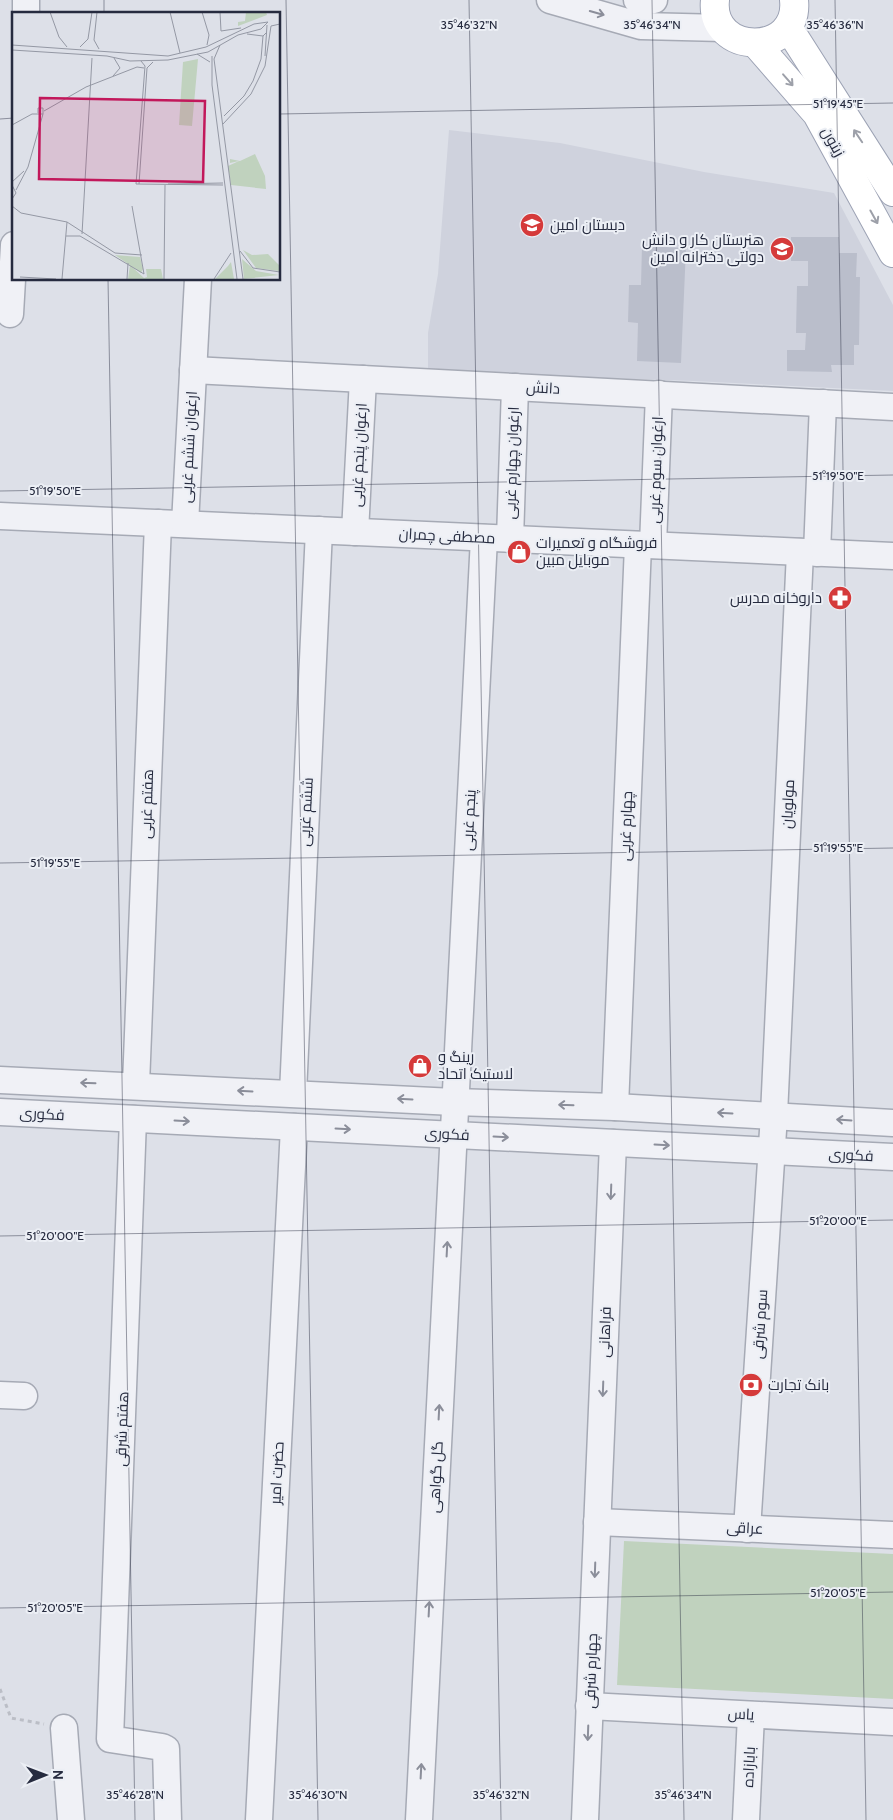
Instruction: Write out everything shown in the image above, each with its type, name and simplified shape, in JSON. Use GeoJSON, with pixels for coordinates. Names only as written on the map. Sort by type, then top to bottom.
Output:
{"type":"FeatureCollection","features":[{"type":"Feature","properties":{"kind":"main road"},"geometry":{"type":"LineString","coordinates":[[715,0],[717,16],[723,28],[744,42],[756,44],[779,36],[788,27],[793,16],[794,0]]}},
{"type":"Feature","properties":{"kind":"main road","name":"زیتون"},"geometry":{"type":"LineString","coordinates":[[788,27],[890,178]]}},
{"type":"Feature","properties":{"kind":"main road","name":"زیتون"},"geometry":{"type":"LineString","coordinates":[[756,44],[817,114],[893,253]]}},
{"type":"Feature","properties":{"kind":"street"},"geometry":{"type":"LineString","coordinates":[[550,0],[641,26],[723,28]]}},
{"type":"Feature","properties":{"kind":"street"},"geometry":{"type":"LineString","coordinates":[[637,0],[646,2],[654,0]]}},
{"type":"Feature","properties":{"kind":"street"},"geometry":{"type":"LineString","coordinates":[[10,314],[12,280]]}},
{"type":"Feature","properties":{"kind":"street","name":"ارغوان ششم غربی"},"geometry":{"type":"LineString","coordinates":[[185,524],[198,280]]}},
{"type":"Feature","properties":{"kind":"street","name":"دانش"},"geometry":{"type":"LineString","coordinates":[[193,370],[893,407]]}},
{"type":"Feature","properties":{"kind":"street","name":"ارغوان پنجم غربی"},"geometry":{"type":"LineString","coordinates":[[355,532],[363,379]]}},
{"type":"Feature","properties":{"kind":"street","name":"ارغوان چهارم غربی"},"geometry":{"type":"LineString","coordinates":[[510,539],[515,387]]}},
{"type":"Feature","properties":{"kind":"street","name":"ارغوان سوم غربی"},"geometry":{"type":"LineString","coordinates":[[646,545],[659,394]]}},
{"type":"Feature","properties":{"kind":"street","name":"مولویان"},"geometry":{"type":"LineString","coordinates":[[771,1150],[809,552],[823,403]]}},
{"type":"Feature","properties":{"kind":"street","name":"مصطفی چمران"},"geometry":{"type":"LineString","coordinates":[[0,516],[893,556]]}},
{"type":"Feature","properties":{"kind":"street","name":"هفتم غربی"},"geometry":{"type":"LineString","coordinates":[[136,1085],[158,523]]}},
{"type":"Feature","properties":{"kind":"street","name":"ششم غربی"},"geometry":{"type":"LineString","coordinates":[[293,1093],[319,530]]}},
{"type":"Feature","properties":{"kind":"street","name":"پنجم غربی"},"geometry":{"type":"LineString","coordinates":[[453,1134],[484,538]]}},
{"type":"Feature","properties":{"kind":"street","name":"چهارم غربی"},"geometry":{"type":"LineString","coordinates":[[614,1107],[646,545]]}},
{"type":"Feature","properties":{"kind":"street"},"geometry":{"type":"LineString","coordinates":[[0,1080],[136,1085],[454,1102],[614,1107],[893,1123]]}},
{"type":"Feature","properties":{"kind":"street","name":"فکوری"},"geometry":{"type":"LineString","coordinates":[[0,1112],[893,1157]]}},
{"type":"Feature","properties":{"kind":"street","name":"هفتم شرقی"},"geometry":{"type":"LineString","coordinates":[[133,1119],[110,1739],[162,1746],[166,1749],[168,1820]]}},
{"type":"Feature","properties":{"kind":"street","name":"حضرت امیر"},"geometry":{"type":"LineString","coordinates":[[259,1820],[294,1127]]}},
{"type":"Feature","properties":{"kind":"street","name":"گل گواهی"},"geometry":{"type":"LineString","coordinates":[[419,1820],[453,1134]]}},
{"type":"Feature","properties":{"kind":"street","name":"فراهانی"},"geometry":{"type":"LineString","coordinates":[[597,1522],[614,1143]]}},
{"type":"Feature","properties":{"kind":"street","name":"سوم شرقی"},"geometry":{"type":"LineString","coordinates":[[747,1528],[771,1150]]}},
{"type":"Feature","properties":{"kind":"street","name":"عراقی"},"geometry":{"type":"LineString","coordinates":[[597,1522],[893,1535]]}},
{"type":"Feature","properties":{"kind":"street","name":"چهارم شرقی"},"geometry":{"type":"LineString","coordinates":[[585,1820],[597,1522]]}},
{"type":"Feature","properties":{"kind":"street","name":"یاس"},"geometry":{"type":"LineString","coordinates":[[589,1706],[893,1722]]}},
{"type":"Feature","properties":{"kind":"street","name":"بابازاده"},"geometry":{"type":"LineString","coordinates":[[746,1820],[751,1715]]}},
{"type":"Feature","properties":{"kind":"street"},"geometry":{"type":"LineString","coordinates":[[64,1728],[72,1820]]}},
{"type":"Feature","properties":{"kind":"shaded area"},"geometry":{"type":"Polygon","coordinates":[[[449,130],[560,143],[704,172],[834,193],[893,305],[893,391],[694,381],[428,372],[428,333],[438,274],[449,130]]]}},
{"type":"Feature","properties":{"kind":"green space"},"geometry":{"type":"Polygon","coordinates":[[[624,1541],[893,1554],[893,1699],[617,1685],[624,1541]]]}},
{"type":"Feature","properties":{"kind":"building"},"geometry":{"type":"Polygon","coordinates":[[[791,237],[839,237],[839,253],[857,253],[856,277],[860,277],[859,345],[854,345],[854,365],[831,365],[832,372],[787,371],[787,350],[805,350],[806,333],[796,333],[797,286],[808,286],[808,261],[791,261],[791,237]]]}},
{"type":"Feature","properties":{"kind":"building"},"geometry":{"type":"Polygon","coordinates":[[[642,246],[686,248],[681,363],[637,361],[638,323],[628,322],[629,285],[641,285],[642,246]]]}},
{"type":"Feature","properties":{"kind":"place","name":"دبستان امین"},"geometry":{"type":"Point","coordinates":[532,225]}},
{"type":"Feature","properties":{"kind":"place","name":"هنرستان کار و دانش دولتی دخترانه امین"},"geometry":{"type":"Point","coordinates":[782,249]}},
{"type":"Feature","properties":{"kind":"place","name":"فروشگاه و تعمیرات موبایل مبین"},"geometry":{"type":"Point","coordinates":[519,552]}},
{"type":"Feature","properties":{"kind":"place","name":"داروخانه مدرس"},"geometry":{"type":"Point","coordinates":[840,598]}},
{"type":"Feature","properties":{"kind":"place","name":"رینگ و لاستیک اتحاد"},"geometry":{"type":"Point","coordinates":[420,1066]}},
{"type":"Feature","properties":{"kind":"place","name":"بانک تجارت"},"geometry":{"type":"Point","coordinates":[751,1385]}}]}
